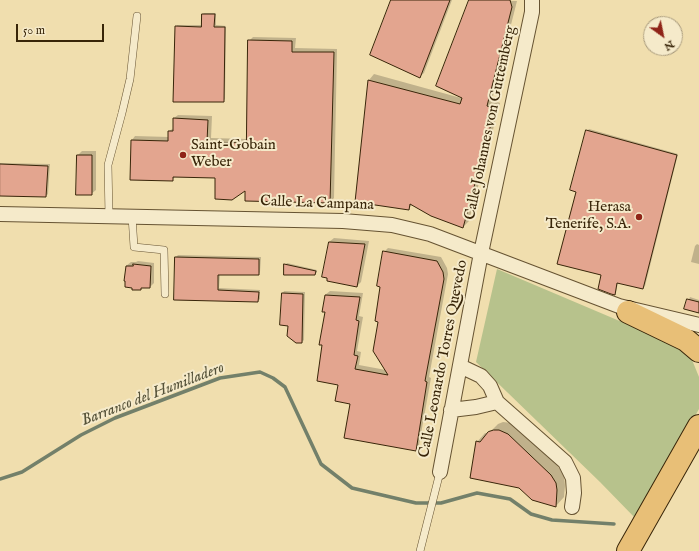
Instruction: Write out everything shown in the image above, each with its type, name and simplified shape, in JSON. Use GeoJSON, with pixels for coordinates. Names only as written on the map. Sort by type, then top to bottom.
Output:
{"type":"FeatureCollection","features":[{"type":"Feature","properties":{"kind":"highway"},"geometry":{"type":"LineString","coordinates":[[623,309],[686,340],[699,350]]}},
{"type":"Feature","properties":{"kind":"highway"},"geometry":{"type":"LineString","coordinates":[[628,551],[699,426]]}},
{"type":"Feature","properties":{"kind":"street","name":"Calle Johannes von Guttemberg"},"geometry":{"type":"LineString","coordinates":[[481,252],[532,12],[532,0]]}},
{"type":"Feature","properties":{"kind":"street","name":"Calle La Campana"},"geometry":{"type":"LineString","coordinates":[[0,214],[343,221],[392,225],[430,234],[481,252],[623,309],[699,334]]}},
{"type":"Feature","properties":{"kind":"street","name":"Calle Leonardo Torres Quevedo"},"geometry":{"type":"LineString","coordinates":[[440,472],[481,252]]}},
{"type":"Feature","properties":{"kind":"street","name":"Calle La Campana"},"geometry":{"type":"LineString","coordinates":[[623,309],[699,325]]}},
{"type":"Feature","properties":{"kind":"street"},"geometry":{"type":"LineString","coordinates":[[460,366],[481,376],[490,386],[497,402],[565,462],[573,478],[574,493],[572,507]]}},
{"type":"Feature","properties":{"kind":"street"},"geometry":{"type":"LineString","coordinates":[[451,410],[476,407],[497,402]]}},
{"type":"Feature","properties":{"kind":"lane"},"geometry":{"type":"LineString","coordinates":[[109,216],[108,165],[130,79],[136,16]]}},
{"type":"Feature","properties":{"kind":"lane"},"geometry":{"type":"LineString","coordinates":[[132,216],[134,247],[164,250],[165,294]]}},
{"type":"Feature","properties":{"kind":"lane"},"geometry":{"type":"LineString","coordinates":[[420,551],[440,472]]}},
{"type":"Feature","properties":{"kind":"green space"},"geometry":{"type":"Polygon","coordinates":[[[497,269],[688,350],[699,377],[699,409],[636,519],[476,362],[497,269]]]}},
{"type":"Feature","properties":{"kind":"building"},"geometry":{"type":"Polygon","coordinates":[[[391,0],[450,0],[420,78],[370,55],[391,0]]]}},
{"type":"Feature","properties":{"kind":"building"},"geometry":{"type":"Polygon","coordinates":[[[469,0],[510,0],[512,7],[487,106],[495,109],[463,228],[431,216],[410,204],[409,210],[355,202],[368,80],[460,104],[462,98],[436,86],[469,0]]]}},
{"type":"Feature","properties":{"kind":"building"},"geometry":{"type":"Polygon","coordinates":[[[202,14],[215,14],[214,27],[225,27],[224,102],[173,102],[175,26],[201,27],[202,14]]]}},
{"type":"Feature","properties":{"kind":"building"},"geometry":{"type":"Polygon","coordinates":[[[248,40],[292,41],[292,52],[334,52],[330,203],[245,201],[245,191],[232,200],[215,199],[215,178],[173,177],[173,181],[130,180],[131,140],[168,141],[168,131],[173,131],[173,118],[208,120],[207,142],[246,143],[248,40]]]}},
{"type":"Feature","properties":{"kind":"building"},"geometry":{"type":"Polygon","coordinates":[[[586,130],[677,155],[643,289],[617,283],[615,295],[611,294],[598,289],[601,275],[557,264],[576,192],[570,190],[586,130]]]}},
{"type":"Feature","properties":{"kind":"building"},"geometry":{"type":"Polygon","coordinates":[[[77,155],[92,155],[92,195],[76,195],[77,155]]]}},
{"type":"Feature","properties":{"kind":"building"},"geometry":{"type":"Polygon","coordinates":[[[0,164],[48,166],[46,197],[0,196],[0,164]]]}},
{"type":"Feature","properties":{"kind":"building"},"geometry":{"type":"Polygon","coordinates":[[[329,242],[365,244],[357,287],[327,281],[327,278],[322,277],[329,242]]]}},
{"type":"Feature","properties":{"kind":"building"},"geometry":{"type":"Polygon","coordinates":[[[383,251],[437,261],[443,272],[444,279],[425,381],[427,382],[416,451],[344,438],[350,404],[335,401],[338,385],[317,381],[322,345],[319,345],[325,312],[322,312],[325,295],[360,297],[356,320],[359,321],[354,355],[358,356],[355,369],[388,375],[373,351],[378,322],[375,321],[380,287],[377,286],[383,251]]]}},
{"type":"Feature","properties":{"kind":"building"},"geometry":{"type":"Polygon","coordinates":[[[175,257],[259,259],[259,275],[218,275],[218,290],[259,292],[258,302],[174,300],[175,257]]]}},
{"type":"Feature","properties":{"kind":"building"},"geometry":{"type":"Polygon","coordinates":[[[133,264],[151,266],[150,288],[132,290],[132,288],[125,287],[124,281],[126,266],[133,266],[133,264]]]}},
{"type":"Feature","properties":{"kind":"building"},"geometry":{"type":"Polygon","coordinates":[[[284,264],[316,271],[315,275],[284,275],[284,264]]]}},
{"type":"Feature","properties":{"kind":"building"},"geometry":{"type":"Polygon","coordinates":[[[282,293],[303,294],[302,343],[296,343],[287,336],[288,326],[280,325],[282,293]]]}},
{"type":"Feature","properties":{"kind":"building"},"geometry":{"type":"Polygon","coordinates":[[[687,299],[699,302],[699,313],[684,309],[687,299]]]}},
{"type":"Feature","properties":{"kind":"building"},"geometry":{"type":"Polygon","coordinates":[[[499,430],[508,434],[551,475],[556,483],[556,507],[532,500],[519,488],[470,478],[476,441],[480,442],[488,432],[499,430]]]}},
{"type":"Feature","properties":{"kind":"waterway","name":"Barranco del Humilladero"},"geometry":{"type":"LineString","coordinates":[[0,479],[22,472],[81,435],[115,418],[220,378],[260,372],[273,378],[285,387],[321,464],[352,488],[416,503],[441,503],[477,493],[510,499],[531,514],[552,520],[614,524]]}},
{"type":"Feature","properties":{"kind":"place","name":"Saint-Gobain Weber"},"geometry":{"type":"Point","coordinates":[183,155]}},
{"type":"Feature","properties":{"kind":"place","name":"Herasa Tenerife, S.A."},"geometry":{"type":"Point","coordinates":[639,217]}}]}
